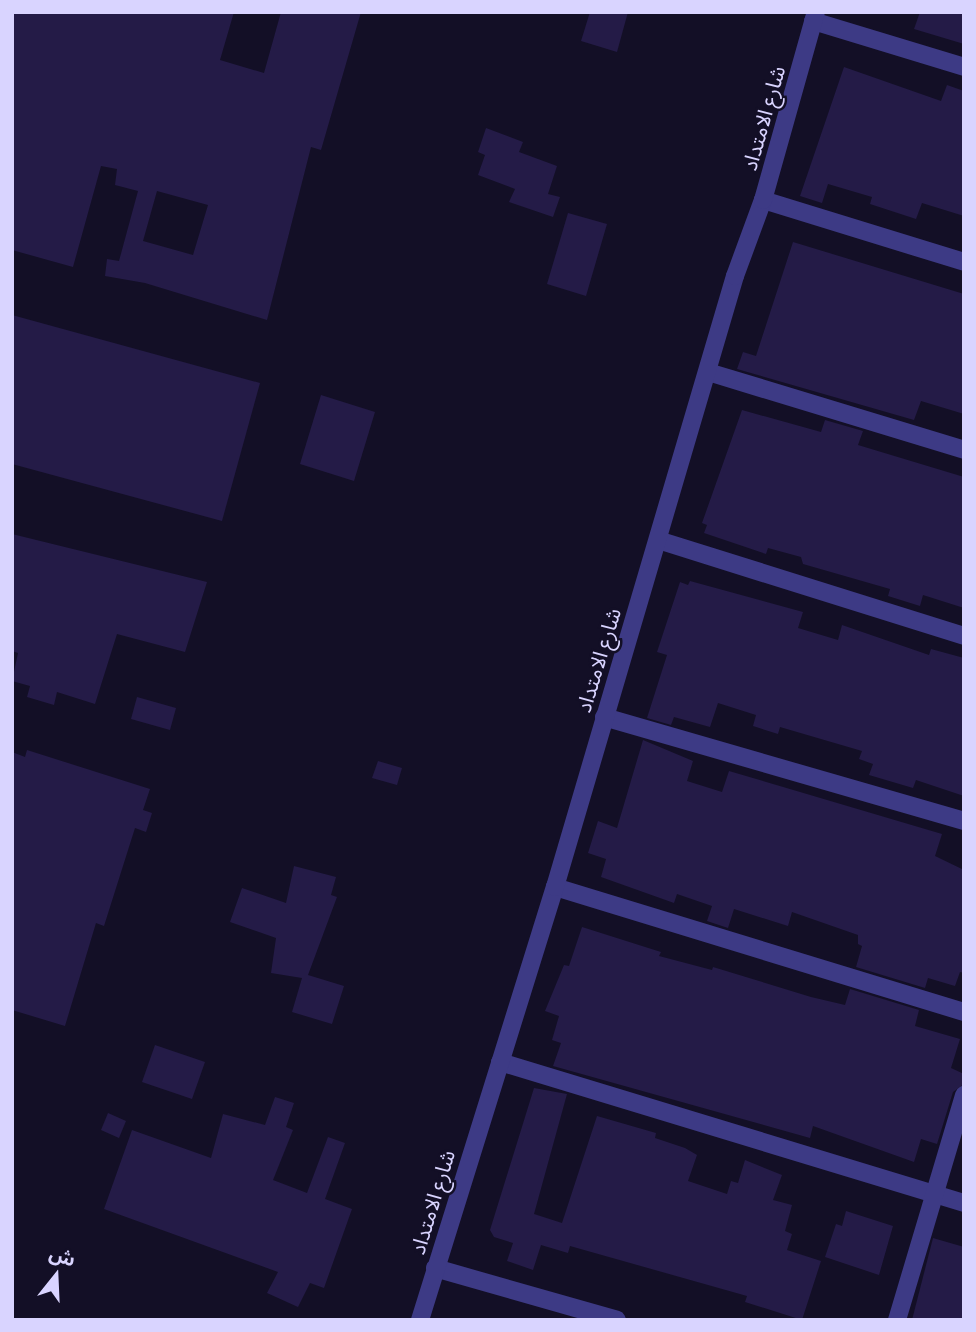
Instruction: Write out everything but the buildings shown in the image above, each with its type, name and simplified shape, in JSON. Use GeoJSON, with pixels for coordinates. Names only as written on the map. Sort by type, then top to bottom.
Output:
{"type":"FeatureCollection","features":[{"type":"Feature","properties":{"kind":"street"},"geometry":{"type":"LineString","coordinates":[[814,17],[964,67]]}},
{"type":"Feature","properties":{"kind":"street","name":"شارع الامتداد"},"geometry":{"type":"LineString","coordinates":[[421,1320],[555,887],[735,276],[764,200],[814,17]]}},
{"type":"Feature","properties":{"kind":"street"},"geometry":{"type":"LineString","coordinates":[[764,200],[964,262]]}},
{"type":"Feature","properties":{"kind":"street"},"geometry":{"type":"LineString","coordinates":[[708,372],[964,450]]}},
{"type":"Feature","properties":{"kind":"street"},"geometry":{"type":"LineString","coordinates":[[658,540],[964,636]]}},
{"type":"Feature","properties":{"kind":"street"},"geometry":{"type":"LineString","coordinates":[[604,717],[964,821]]}},
{"type":"Feature","properties":{"kind":"street"},"geometry":{"type":"LineString","coordinates":[[555,887],[964,1012]]}},
{"type":"Feature","properties":{"kind":"street"},"geometry":{"type":"LineString","coordinates":[[500,1062],[964,1203]]}},
{"type":"Feature","properties":{"kind":"street"},"geometry":{"type":"LineString","coordinates":[[897,1320],[964,1095]]}},
{"type":"Feature","properties":{"kind":"street"},"geometry":{"type":"LineString","coordinates":[[435,1269],[617,1320]]}}]}
